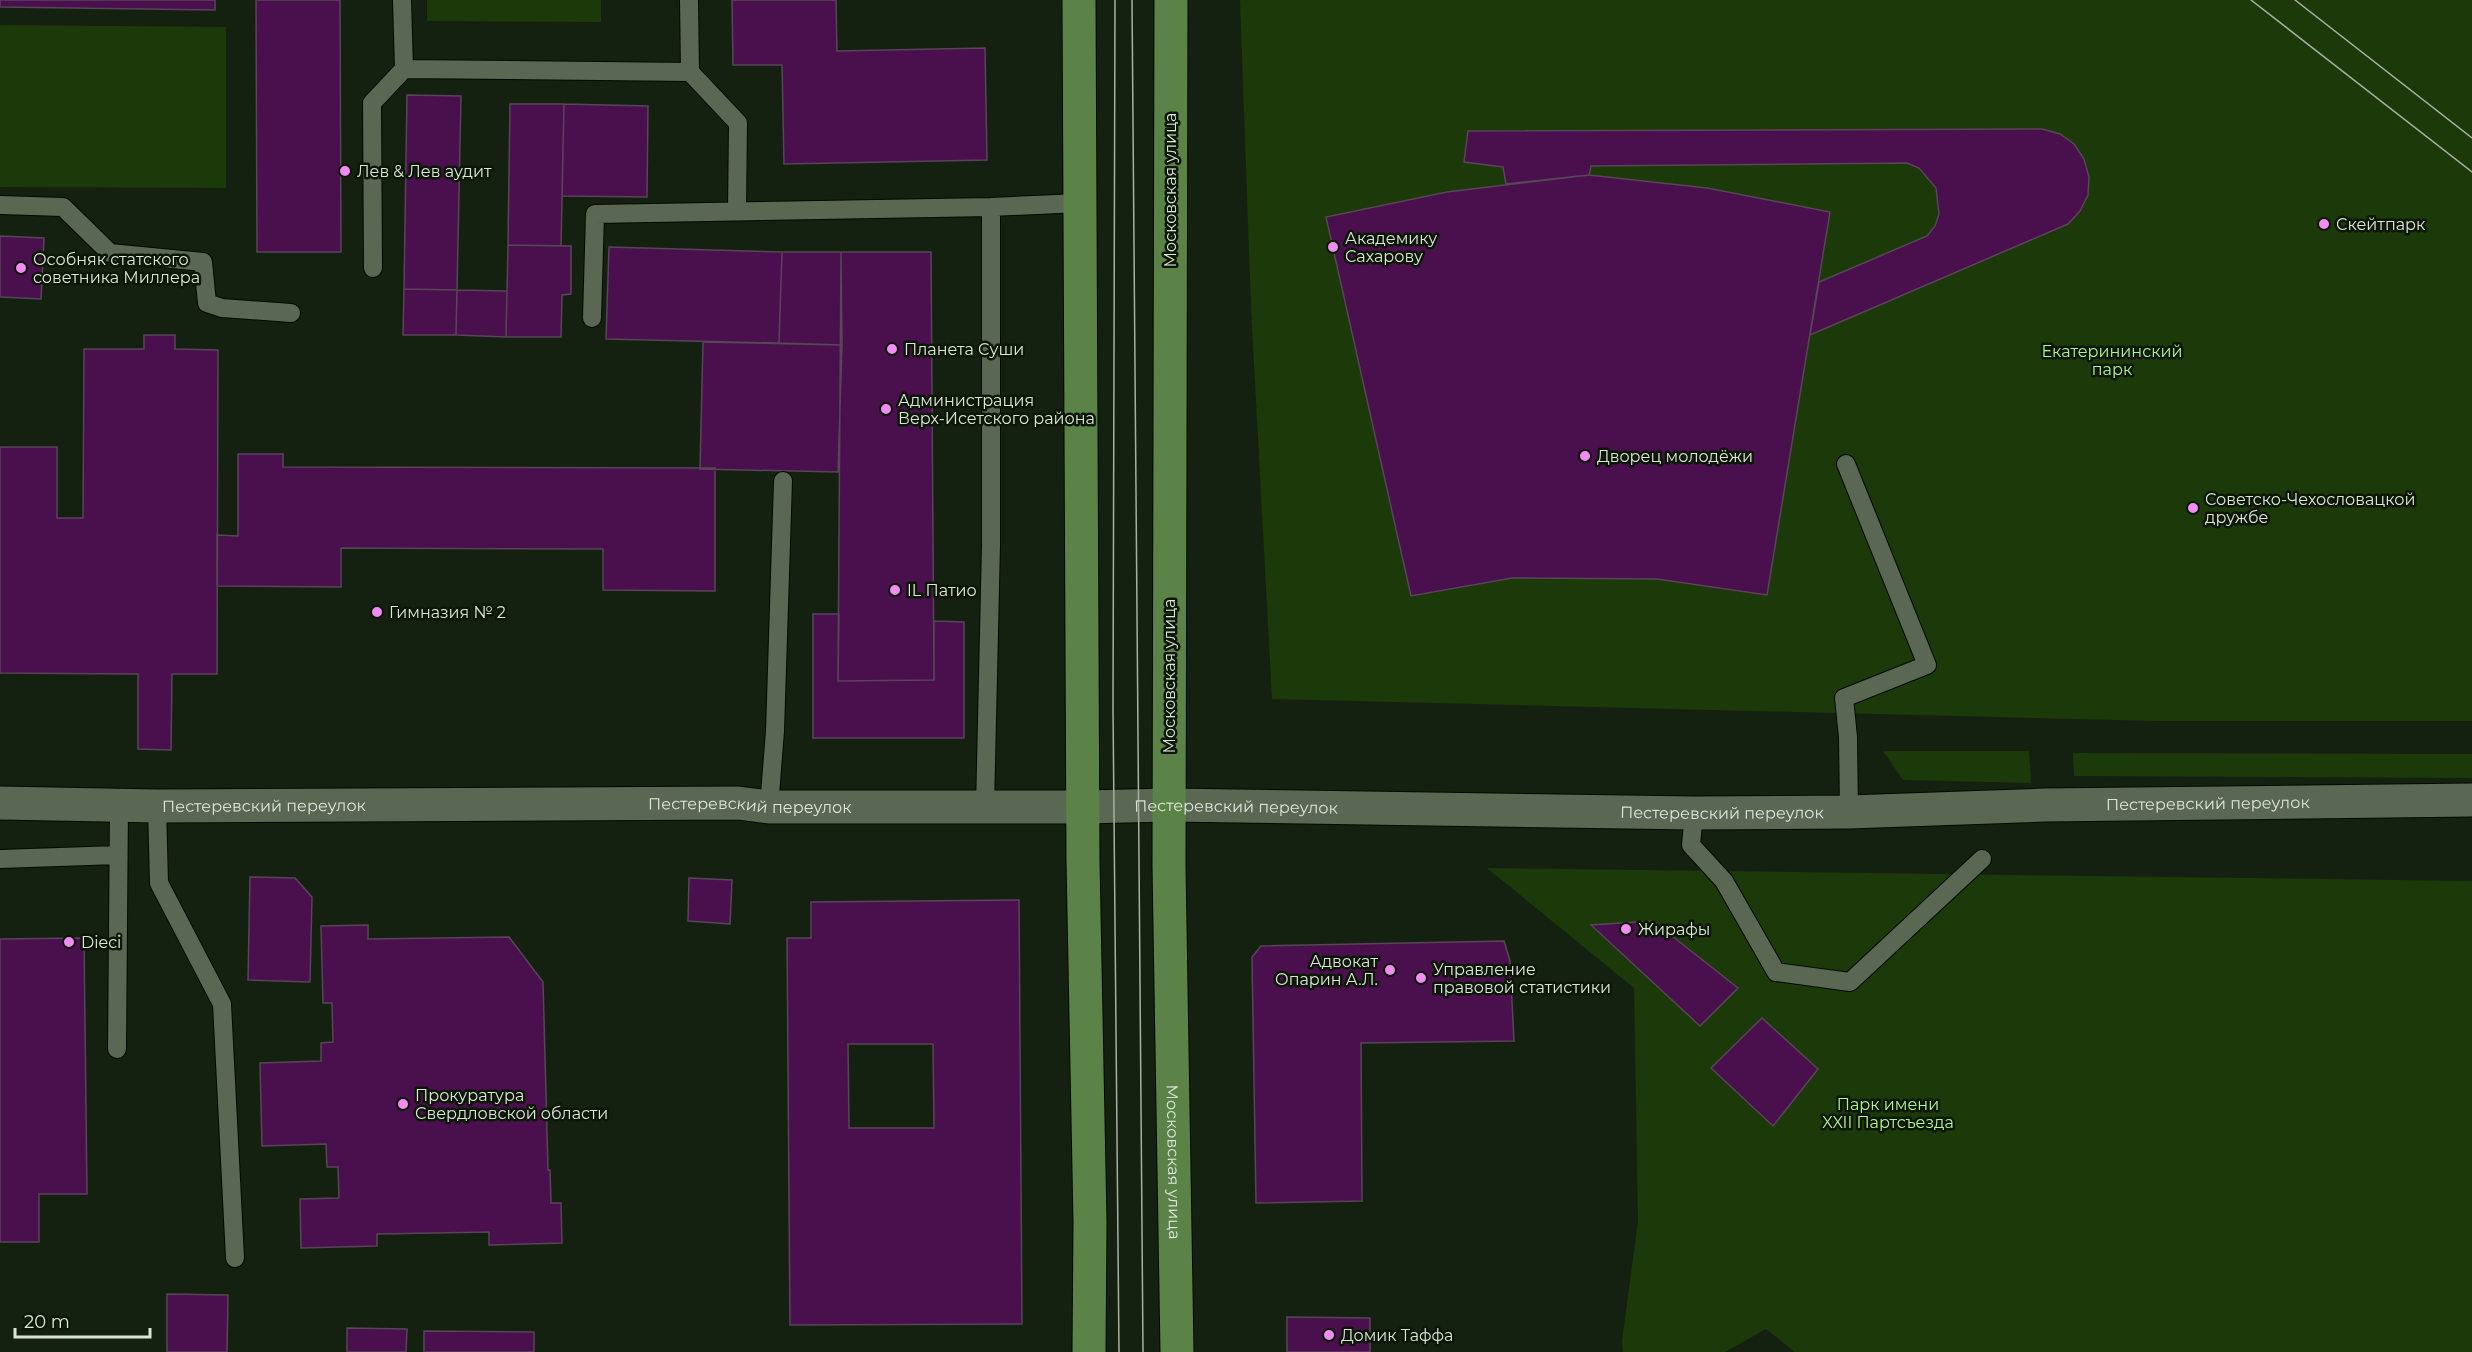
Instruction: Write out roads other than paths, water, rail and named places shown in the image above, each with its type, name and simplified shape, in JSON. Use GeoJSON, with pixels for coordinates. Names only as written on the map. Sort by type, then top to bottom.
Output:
{"type":"FeatureCollection","features":[{"type":"Feature","properties":{"kind":"main road"},"geometry":{"type":"LineString","coordinates":[[1079,0],[1083,807],[1090,1222],[1089,1352]]}},
{"type":"Feature","properties":{"kind":"main road","name":"Московская улица"},"geometry":{"type":"LineString","coordinates":[[1171,0],[1169,805],[1177,1352]]}},
{"type":"Feature","properties":{"kind":"main road","name":"Пестеревский переулок"},"geometry":{"type":"LineString","coordinates":[[0,803],[157,806],[738,803],[770,807],[985,808],[1169,805],[1694,813],[1849,812],[2045,805],[2472,800]]}},
{"type":"Feature","properties":{"kind":"lane"},"geometry":{"type":"LineString","coordinates":[[373,268],[372,103],[404,69],[402,0]]}},
{"type":"Feature","properties":{"kind":"lane"},"geometry":{"type":"LineString","coordinates":[[689,0],[690,72],[738,123],[737,210]]}},
{"type":"Feature","properties":{"kind":"lane"},"geometry":{"type":"LineString","coordinates":[[404,69],[690,72]]}},
{"type":"Feature","properties":{"kind":"lane"},"geometry":{"type":"LineString","coordinates":[[592,318],[595,214],[991,207],[1080,203]]}},
{"type":"Feature","properties":{"kind":"lane"},"geometry":{"type":"LineString","coordinates":[[0,205],[63,207],[110,253],[203,262],[207,303],[222,308],[291,313]]}},
{"type":"Feature","properties":{"kind":"lane"},"geometry":{"type":"LineString","coordinates":[[985,808],[991,544],[991,207]]}},
{"type":"Feature","properties":{"kind":"lane"},"geometry":{"type":"LineString","coordinates":[[1846,464],[1926,664],[1844,698],[1848,737],[1849,812]]}},
{"type":"Feature","properties":{"kind":"lane"},"geometry":{"type":"LineString","coordinates":[[770,807],[775,731],[783,481]]}},
{"type":"Feature","properties":{"kind":"lane"},"geometry":{"type":"LineString","coordinates":[[117,1049],[119,805]]}},
{"type":"Feature","properties":{"kind":"lane"},"geometry":{"type":"LineString","coordinates":[[157,806],[159,883],[222,1004],[236,1258]]}},
{"type":"Feature","properties":{"kind":"lane"},"geometry":{"type":"LineString","coordinates":[[1694,813],[1691,845],[1724,881],[1776,972],[1850,982],[1982,859]]}},
{"type":"Feature","properties":{"kind":"lane"},"geometry":{"type":"LineString","coordinates":[[0,860],[118,855]]}},
{"type":"Feature","properties":{"kind":"tram line"},"geometry":{"type":"LineString","coordinates":[[1115,0],[1113,708],[1119,1352]]}},
{"type":"Feature","properties":{"kind":"tram line"},"geometry":{"type":"LineString","coordinates":[[1132,0],[1143,1352]]}},
{"type":"Feature","properties":{"kind":"tram line"},"geometry":{"type":"LineString","coordinates":[[2251,0],[2472,172]]}},
{"type":"Feature","properties":{"kind":"tram line"},"geometry":{"type":"LineString","coordinates":[[2295,0],[2472,138]]}},
{"type":"Feature","properties":{"kind":"place","name":"Лев & Лев аудит"},"geometry":{"type":"Point","coordinates":[345,171]}},
{"type":"Feature","properties":{"kind":"place","name":"Скейтпарк"},"geometry":{"type":"Point","coordinates":[2324,224]}},
{"type":"Feature","properties":{"kind":"place","name":"Академику Сахарову"},"geometry":{"type":"Point","coordinates":[1333,247]}},
{"type":"Feature","properties":{"kind":"place","name":"Особняк статского советника Миллера"},"geometry":{"type":"Point","coordinates":[21,268]}},
{"type":"Feature","properties":{"kind":"place","name":"Планета Суши"},"geometry":{"type":"Point","coordinates":[892,349]}},
{"type":"Feature","properties":{"kind":"place","name":"Администрация Верх-Исетского района"},"geometry":{"type":"Point","coordinates":[886,409]}},
{"type":"Feature","properties":{"kind":"place","name":"Дворец молодёжи"},"geometry":{"type":"Point","coordinates":[1585,456]}},
{"type":"Feature","properties":{"kind":"place","name":"Советско-Чехословацкой дружбе"},"geometry":{"type":"Point","coordinates":[2193,508]}},
{"type":"Feature","properties":{"kind":"place","name":"IL Патио"},"geometry":{"type":"Point","coordinates":[895,590]}},
{"type":"Feature","properties":{"kind":"place","name":"Гимназия № 2"},"geometry":{"type":"Point","coordinates":[377,612]}},
{"type":"Feature","properties":{"kind":"place","name":"Жирафы"},"geometry":{"type":"Point","coordinates":[1626,929]}},
{"type":"Feature","properties":{"kind":"place","name":"Dieci"},"geometry":{"type":"Point","coordinates":[69,942]}},
{"type":"Feature","properties":{"kind":"place","name":"Адвокат Опарин А.Л."},"geometry":{"type":"Point","coordinates":[1390,970]}},
{"type":"Feature","properties":{"kind":"place","name":"Управление правовой статистики"},"geometry":{"type":"Point","coordinates":[1421,978]}},
{"type":"Feature","properties":{"kind":"place","name":"Прокуратура Свердловской области"},"geometry":{"type":"Point","coordinates":[403,1104]}},
{"type":"Feature","properties":{"kind":"place","name":"Домик Таффа"},"geometry":{"type":"Point","coordinates":[1329,1335]}},
{"type":"Feature","properties":{"kind":"park label","name":"Екатерининский парк"},"geometry":{"type":"Point","coordinates":[2112,360]}},
{"type":"Feature","properties":{"kind":"park label","name":"Парк имени XXII Партсъезда"},"geometry":{"type":"Point","coordinates":[1888,1113]}}]}
